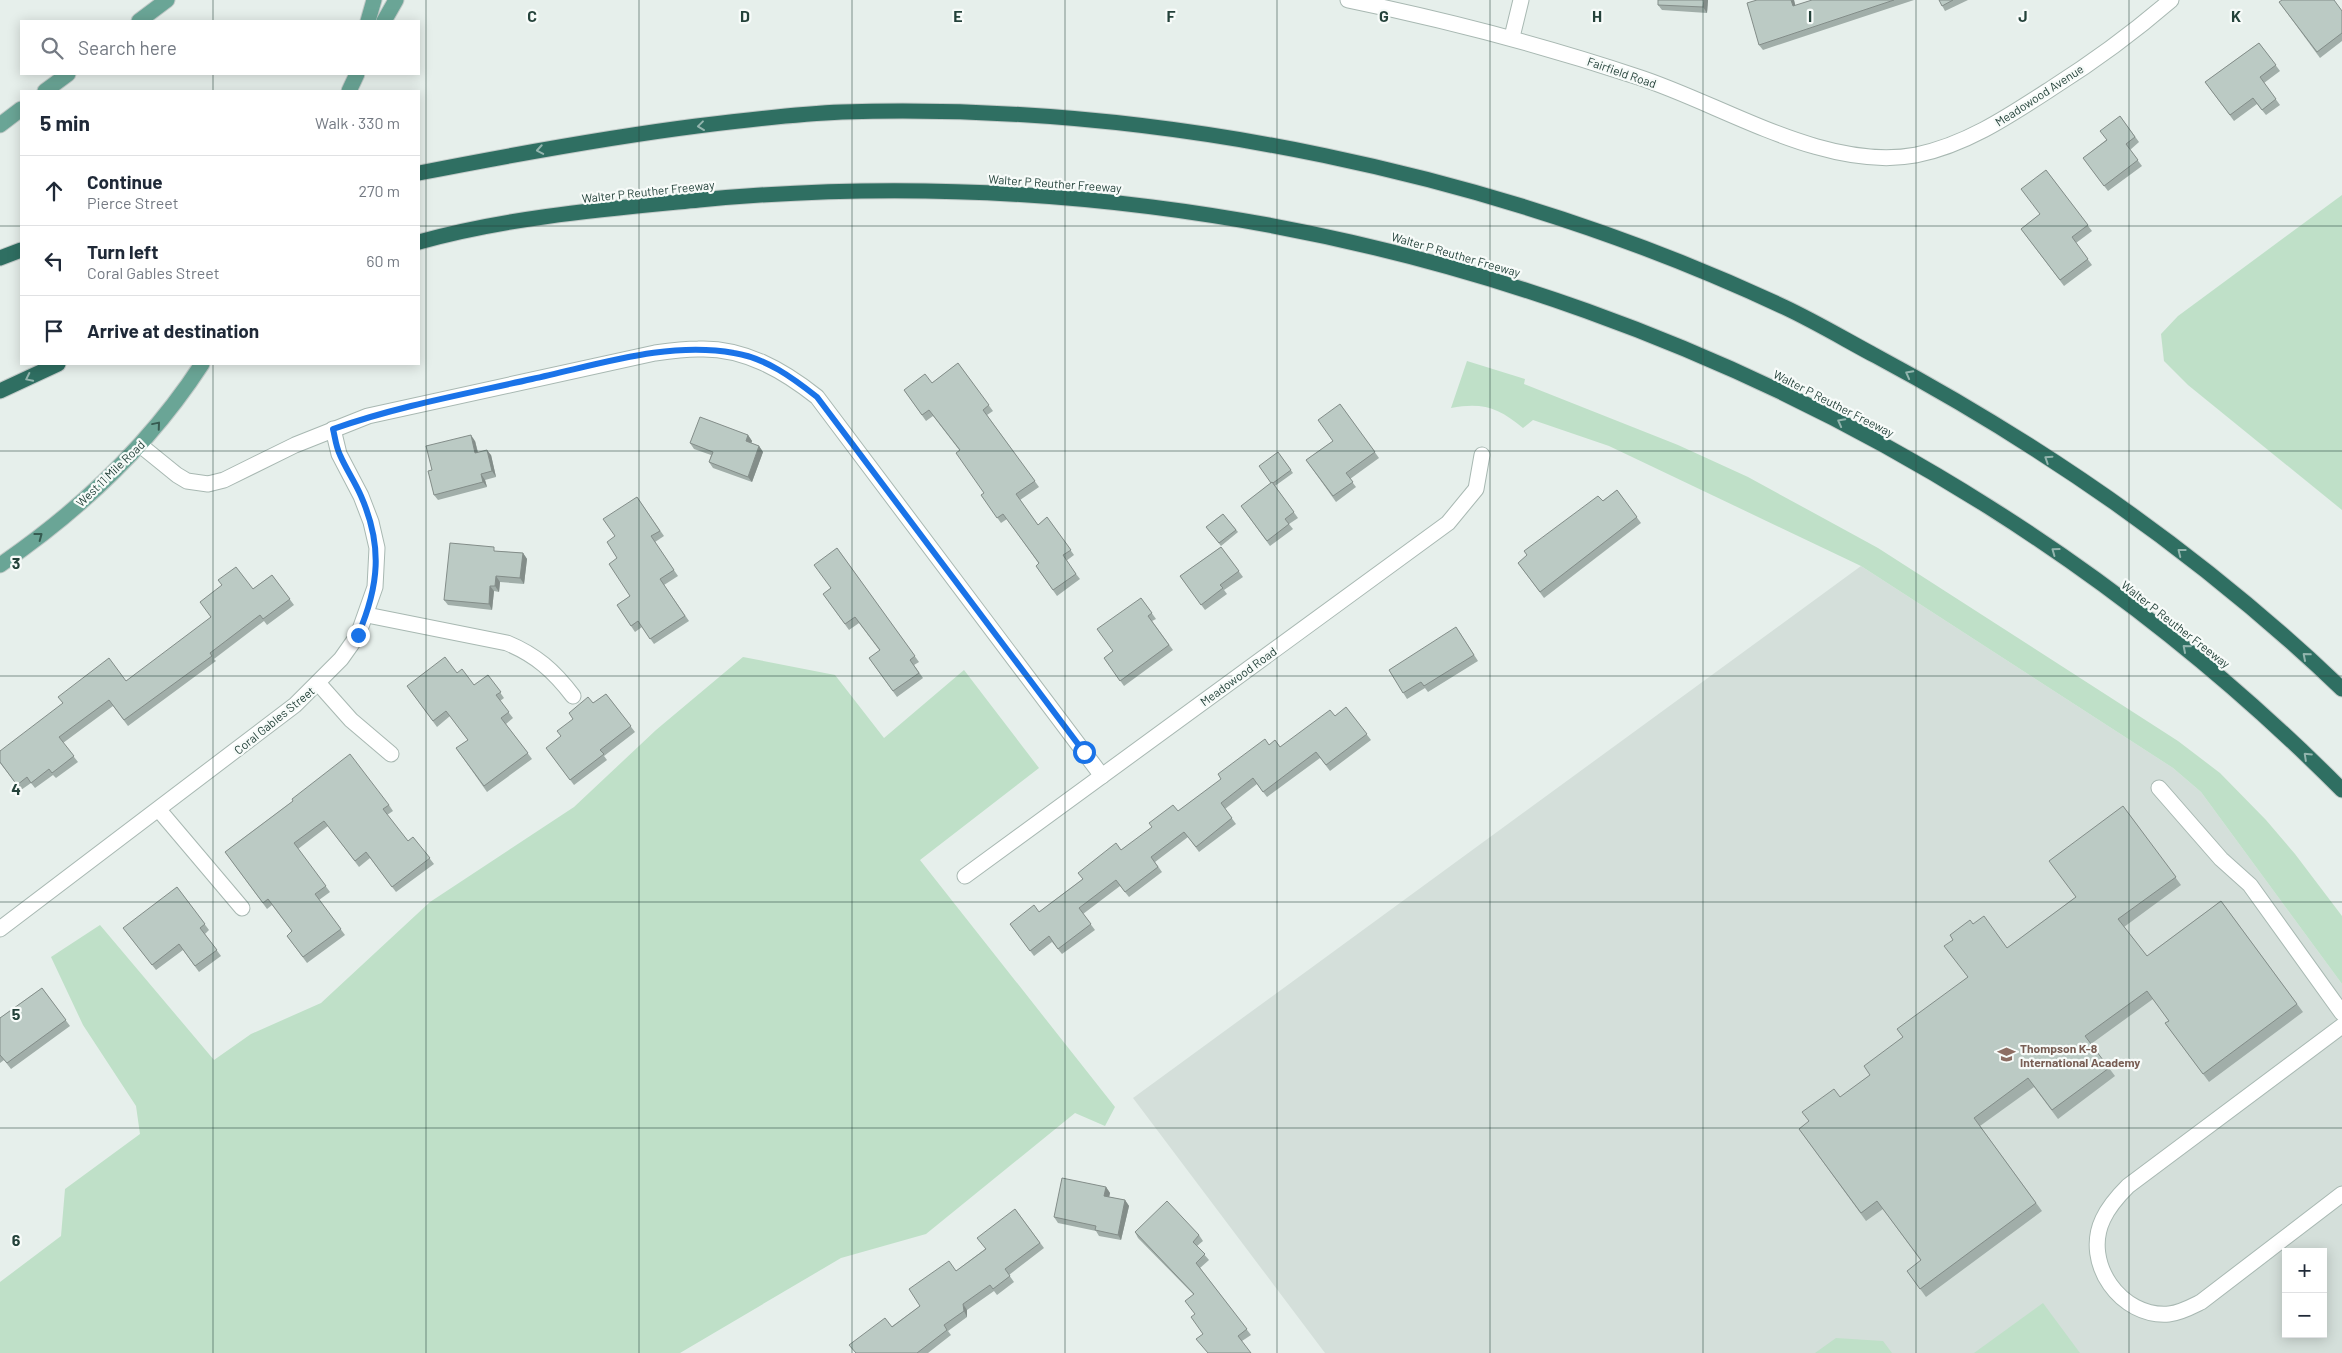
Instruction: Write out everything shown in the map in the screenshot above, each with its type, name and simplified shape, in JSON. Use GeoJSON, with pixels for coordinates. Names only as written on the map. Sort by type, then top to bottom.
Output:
{"type":"FeatureCollection","features":[{"type":"Feature","properties":{"kind":"highway"},"geometry":{"type":"LineString","coordinates":[[420,173],[623,135],[739,121],[839,112],[927,112],[1103,121],[1189,133],[1276,146],[1446,185],[1531,209],[1612,237],[1695,269],[1787,308],[1935,388],[2093,488],[2174,546],[2266,621],[2342,689]]}},
{"type":"Feature","properties":{"kind":"highway","name":"Walter P Reuther Freeway"},"geometry":{"type":"LineString","coordinates":[[420,242],[504,224],[725,198],[822,192],[966,191],[1127,203],[1214,215],[1300,230],[1386,249],[1512,284],[1651,334],[1705,356],[1805,403],[1884,444],[1961,490],[2036,537],[2179,643],[2253,706],[2342,790]]}},
{"type":"Feature","properties":{"kind":"highway"},"geometry":{"type":"LineString","coordinates":[[0,258],[20,250]]}},
{"type":"Feature","properties":{"kind":"highway"},"geometry":{"type":"LineString","coordinates":[[0,391],[56,365]]}},
{"type":"Feature","properties":{"kind":"main road"},"geometry":{"type":"LineString","coordinates":[[139,20],[167,0]]}},
{"type":"Feature","properties":{"kind":"main road"},"geometry":{"type":"LineString","coordinates":[[368,20],[374,0]]}},
{"type":"Feature","properties":{"kind":"main road"},"geometry":{"type":"LineString","coordinates":[[385,20],[396,0]]}},
{"type":"Feature","properties":{"kind":"main road"},"geometry":{"type":"LineString","coordinates":[[46,90],[67,75]]}},
{"type":"Feature","properties":{"kind":"main road"},"geometry":{"type":"LineString","coordinates":[[349,90],[355,75]]}},
{"type":"Feature","properties":{"kind":"main road"},"geometry":{"type":"LineString","coordinates":[[0,125],[20,110]]}},
{"type":"Feature","properties":{"kind":"main road","name":"West 11 Mile Road"},"geometry":{"type":"LineString","coordinates":[[0,565],[60,520],[140,446],[200,368]]}},
{"type":"Feature","properties":{"kind":"street","name":"Fairfield Road"},"geometry":{"type":"LineString","coordinates":[[1348,0],[1512,37],[1649,80],[1813,146],[1862,155],[1891,157]]}},
{"type":"Feature","properties":{"kind":"street"},"geometry":{"type":"LineString","coordinates":[[1512,37],[1521,0]]}},
{"type":"Feature","properties":{"kind":"street","name":"Meadowood Avenue"},"geometry":{"type":"LineString","coordinates":[[1891,157],[1914,155],[1963,141],[1994,125],[2077,72],[2171,0]]}},
{"type":"Feature","properties":{"kind":"street"},"geometry":{"type":"LineString","coordinates":[[140,446],[177,476],[187,481],[208,484],[224,480],[333,429],[368,416],[655,352],[699,348],[737,353],[769,364],[796,380],[817,397],[1102,776]]}},
{"type":"Feature","properties":{"kind":"street","name":"Coral Gables Street"},"geometry":{"type":"LineString","coordinates":[[0,929],[295,705],[319,684],[341,659],[358,635],[367,615],[375,587],[377,548],[371,522],[361,496],[339,454],[333,429]]}},
{"type":"Feature","properties":{"kind":"street","name":"Meadowood Road"},"geometry":{"type":"LineString","coordinates":[[965,876],[1448,523],[1476,489],[1482,455]]}},
{"type":"Feature","properties":{"kind":"street"},"geometry":{"type":"LineString","coordinates":[[367,615],[516,647],[540,660],[557,675],[573,696]]}},
{"type":"Feature","properties":{"kind":"street"},"geometry":{"type":"LineString","coordinates":[[319,684],[351,720],[391,754]]}},
{"type":"Feature","properties":{"kind":"street"},"geometry":{"type":"LineString","coordinates":[[2159,788],[2221,859],[2250,885],[2342,1013]]}},
{"type":"Feature","properties":{"kind":"street"},"geometry":{"type":"LineString","coordinates":[[159,810],[242,908]]}},
{"type":"Feature","properties":{"kind":"street"},"geometry":{"type":"LineString","coordinates":[[2342,1026],[2128,1186],[2116,1199],[2102,1221],[2097,1244],[2101,1270],[2110,1286],[2129,1304],[2149,1312],[2169,1314],[2183,1311],[2201,1302],[2342,1194]]}},
{"type":"Feature","properties":{"kind":"shaded area"},"geometry":{"type":"Polygon","coordinates":[[[1861,566],[2173,768],[2201,792],[2342,984],[2342,1353],[1325,1353],[1133,1098],[1861,566]]]}},
{"type":"Feature","properties":{"kind":"green space"},"geometry":{"type":"Polygon","coordinates":[[[2342,195],[2342,510],[2188,385],[2164,361],[2161,334],[2178,316],[2342,195]]]}},
{"type":"Feature","properties":{"kind":"green space"},"geometry":{"type":"Polygon","coordinates":[[[1467,361],[1525,379],[1524,384],[1678,445],[1748,477],[1878,548],[2178,741],[2220,773],[2266,820],[2295,854],[2342,916],[2342,984],[2201,792],[2173,768],[1861,566],[1609,446],[1533,420],[1523,428],[1498,411],[1482,406],[1451,408],[1467,361]]]}},
{"type":"Feature","properties":{"kind":"green space"},"geometry":{"type":"Polygon","coordinates":[[[743,657],[835,675],[884,738],[964,670],[1039,768],[920,860],[1115,1107],[1105,1126],[1075,1113],[926,1234],[841,1258],[680,1353],[0,1353],[0,1282],[61,1236],[65,1189],[140,1134],[136,1106],[83,1025],[51,957],[100,925],[214,1060],[251,1034],[321,1003],[430,902],[574,807],[656,730],[743,657]]]}},
{"type":"Feature","properties":{"kind":"green space"},"geometry":{"type":"Polygon","coordinates":[[[2043,1303],[2080,1353],[1974,1353],[2043,1303]]]}},
{"type":"Feature","properties":{"kind":"green space"},"geometry":{"type":"Polygon","coordinates":[[[1836,1338],[1883,1341],[1892,1353],[1815,1353],[1836,1338]]]}},
{"type":"Feature","properties":{"kind":"building"},"geometry":{"type":"Polygon","coordinates":[[[1658,0],[1704,0],[1703,7],[1658,5],[1658,0]]]}},
{"type":"Feature","properties":{"kind":"building"},"geometry":{"type":"Polygon","coordinates":[[[1757,0],[1791,0],[1793,6],[1812,0],[1894,0],[1759,45],[1747,3],[1757,0]]]}},
{"type":"Feature","properties":{"kind":"building"},"geometry":{"type":"Polygon","coordinates":[[[1939,0],[1953,0],[1942,6],[1939,0]]]}},
{"type":"Feature","properties":{"kind":"building"},"geometry":{"type":"Polygon","coordinates":[[[2282,0],[2334,0],[2342,11],[2342,33],[2317,52],[2279,2],[2282,0]]]}},
{"type":"Feature","properties":{"kind":"building"},"geometry":{"type":"Polygon","coordinates":[[[2259,43],[2276,65],[2260,77],[2276,99],[2262,110],[2253,98],[2230,115],[2205,82],[2259,43]]]}},
{"type":"Feature","properties":{"kind":"building"},"geometry":{"type":"Polygon","coordinates":[[[2120,116],[2135,137],[2126,144],[2138,160],[2104,186],[2083,158],[2107,140],[2100,131],[2120,116]]]}},
{"type":"Feature","properties":{"kind":"building"},"geometry":{"type":"Polygon","coordinates":[[[2046,170],[2088,225],[2072,237],[2088,259],[2060,280],[2021,229],[2040,214],[2021,189],[2046,170]]]}},
{"type":"Feature","properties":{"kind":"building"},"geometry":{"type":"Polygon","coordinates":[[[958,363],[989,405],[983,410],[1035,481],[1016,494],[1038,525],[1047,517],[1071,550],[1063,555],[1076,574],[1053,590],[1036,566],[1039,563],[1003,514],[997,518],[981,495],[984,493],[956,453],[960,450],[929,410],[922,415],[904,390],[925,374],[932,383],[958,363]]]}},
{"type":"Feature","properties":{"kind":"building"},"geometry":{"type":"Polygon","coordinates":[[[1340,404],[1375,452],[1346,473],[1353,482],[1333,496],[1306,460],[1333,441],[1318,420],[1340,404]]]}},
{"type":"Feature","properties":{"kind":"building"},"geometry":{"type":"Polygon","coordinates":[[[700,417],[748,435],[746,441],[759,446],[748,477],[709,462],[713,452],[690,443],[700,417]]]}},
{"type":"Feature","properties":{"kind":"building"},"geometry":{"type":"Polygon","coordinates":[[[471,435],[475,453],[487,450],[492,471],[481,474],[483,482],[434,495],[428,471],[432,470],[426,446],[471,435]]]}},
{"type":"Feature","properties":{"kind":"building"},"geometry":{"type":"Polygon","coordinates":[[[1278,452],[1291,470],[1271,483],[1259,466],[1278,452]]]}},
{"type":"Feature","properties":{"kind":"building"},"geometry":{"type":"Polygon","coordinates":[[[1272,482],[1294,512],[1285,519],[1289,524],[1267,541],[1241,506],[1272,482]]]}},
{"type":"Feature","properties":{"kind":"building"},"geometry":{"type":"Polygon","coordinates":[[[1617,490],[1637,517],[1540,592],[1518,563],[1527,555],[1524,551],[1598,496],[1603,501],[1617,490]]]}},
{"type":"Feature","properties":{"kind":"building"},"geometry":{"type":"Polygon","coordinates":[[[637,497],[660,531],[651,536],[674,570],[660,579],[685,616],[650,639],[638,621],[631,626],[617,605],[630,596],[609,564],[617,558],[607,542],[615,536],[603,519],[637,497]]]}},
{"type":"Feature","properties":{"kind":"building"},"geometry":{"type":"Polygon","coordinates":[[[1223,514],[1236,530],[1219,543],[1206,527],[1223,514]]]}},
{"type":"Feature","properties":{"kind":"building"},"geometry":{"type":"Polygon","coordinates":[[[450,543],[494,547],[494,551],[523,553],[520,578],[496,576],[495,586],[490,586],[489,604],[444,600],[450,543]]]}},
{"type":"Feature","properties":{"kind":"building"},"geometry":{"type":"Polygon","coordinates":[[[1221,547],[1239,571],[1220,585],[1223,588],[1201,605],[1180,576],[1221,547]]]}},
{"type":"Feature","properties":{"kind":"building"},"geometry":{"type":"Polygon","coordinates":[[[837,548],[915,656],[910,660],[919,673],[893,691],[869,658],[880,650],[855,617],[845,624],[823,594],[831,588],[814,565],[837,548]]]}},
{"type":"Feature","properties":{"kind":"building"},"geometry":{"type":"Polygon","coordinates":[[[236,567],[253,589],[272,575],[290,599],[263,619],[260,615],[210,653],[212,656],[124,720],[109,700],[59,737],[74,756],[52,773],[49,769],[31,783],[27,777],[17,785],[0,762],[0,751],[63,703],[58,697],[109,658],[126,681],[211,617],[200,602],[222,585],[218,580],[236,567]]]}},
{"type":"Feature","properties":{"kind":"building"},"geometry":{"type":"Polygon","coordinates":[[[1141,598],[1152,613],[1148,616],[1169,645],[1120,681],[1104,658],[1113,651],[1097,629],[1141,598]]]}},
{"type":"Feature","properties":{"kind":"building"},"geometry":{"type":"Polygon","coordinates":[[[1456,627],[1474,655],[1424,686],[1421,682],[1403,693],[1389,670],[1456,627]]]}},
{"type":"Feature","properties":{"kind":"building"},"geometry":{"type":"Polygon","coordinates":[[[445,657],[457,673],[462,669],[474,685],[488,675],[501,692],[496,695],[509,712],[501,718],[528,753],[484,786],[456,748],[468,740],[446,711],[433,721],[407,686],[445,657]]]}},
{"type":"Feature","properties":{"kind":"building"},"geometry":{"type":"Polygon","coordinates":[[[606,694],[631,726],[600,750],[604,754],[570,780],[546,748],[561,736],[557,731],[573,719],[569,713],[588,697],[593,703],[606,694]]]}},
{"type":"Feature","properties":{"kind":"building"},"geometry":{"type":"Polygon","coordinates":[[[1346,707],[1367,734],[1326,765],[1316,752],[1263,792],[1253,778],[1221,803],[1232,818],[1196,847],[1184,832],[1151,857],[1158,867],[1125,892],[1116,880],[1079,908],[1091,924],[1058,949],[1049,936],[1030,951],[1010,924],[1034,905],[1039,912],[1083,879],[1078,873],[1116,843],[1121,850],[1152,827],[1149,823],[1173,805],[1178,811],[1221,779],[1218,774],[1265,739],[1269,745],[1275,740],[1280,747],[1330,710],[1335,716],[1346,707]]]}},
{"type":"Feature","properties":{"kind":"building"},"geometry":{"type":"Polygon","coordinates":[[[350,754],[389,805],[383,809],[408,841],[413,837],[430,858],[392,887],[366,852],[355,861],[324,821],[294,843],[326,886],[315,894],[341,929],[303,957],[287,936],[292,931],[268,899],[263,903],[225,852],[293,801],[292,799],[350,754]]]}},
{"type":"Feature","properties":{"kind":"building","name":"Thompson K-8 International Academy"},"geometry":{"type":"Polygon","coordinates":[[[2123,806],[2176,877],[2118,919],[2147,956],[2221,901],[2297,1004],[2203,1074],[2165,1023],[2169,1021],[2147,991],[2085,1036],[2109,1068],[2052,1110],[2028,1078],[1974,1118],[2036,1203],[1920,1289],[1907,1271],[1921,1260],[1877,1201],[1861,1213],[1799,1129],[1809,1121],[1802,1112],[1834,1089],[1840,1097],[1870,1075],[1864,1066],[1903,1037],[1897,1029],[1968,977],[1944,946],[1953,940],[1950,935],[1970,920],[1973,924],[1984,916],[2007,948],[2076,897],[2049,861],[2123,806]]]}},
{"type":"Feature","properties":{"kind":"building"},"geometry":{"type":"Polygon","coordinates":[[[177,887],[205,924],[200,928],[217,950],[195,966],[179,944],[152,965],[123,928],[177,887]]]}},
{"type":"Feature","properties":{"kind":"building"},"geometry":{"type":"Polygon","coordinates":[[[42,988],[66,1020],[7,1063],[0,1055],[0,1018],[42,988]]]}},
{"type":"Feature","properties":{"kind":"building"},"geometry":{"type":"Polygon","coordinates":[[[1062,1178],[1106,1187],[1104,1196],[1125,1200],[1118,1235],[1095,1230],[1096,1226],[1054,1217],[1062,1178]]]}},
{"type":"Feature","properties":{"kind":"building"},"geometry":{"type":"Polygon","coordinates":[[[1167,1201],[1199,1235],[1193,1242],[1205,1254],[1196,1263],[1247,1329],[1238,1336],[1251,1353],[1208,1353],[1196,1339],[1203,1334],[1191,1317],[1195,1314],[1185,1301],[1194,1294],[1135,1232],[1167,1201]]]}},
{"type":"Feature","properties":{"kind":"building"},"geometry":{"type":"Polygon","coordinates":[[[1015,1209],[1040,1243],[1005,1269],[1010,1276],[993,1289],[990,1285],[963,1304],[964,1311],[944,1325],[947,1330],[917,1353],[856,1353],[849,1345],[885,1318],[892,1327],[920,1306],[909,1289],[949,1261],[956,1271],[986,1249],[977,1238],[1015,1209]]]}},
{"type":"Feature","properties":{"kind":"place","name":"Thompson K-8 International Academy"},"geometry":{"type":"Point","coordinates":[2006,1055]}},
{"type":"Feature","properties":{"kind":"route"},"geometry":{"type":"LineString","coordinates":[[358,635],[367,615],[375,587],[377,548],[371,522],[350,472],[339,454],[333,429],[368,416],[426,402],[655,352],[699,348],[737,353],[769,364],[796,380],[817,397],[844,430],[1084,752]]}}]}
